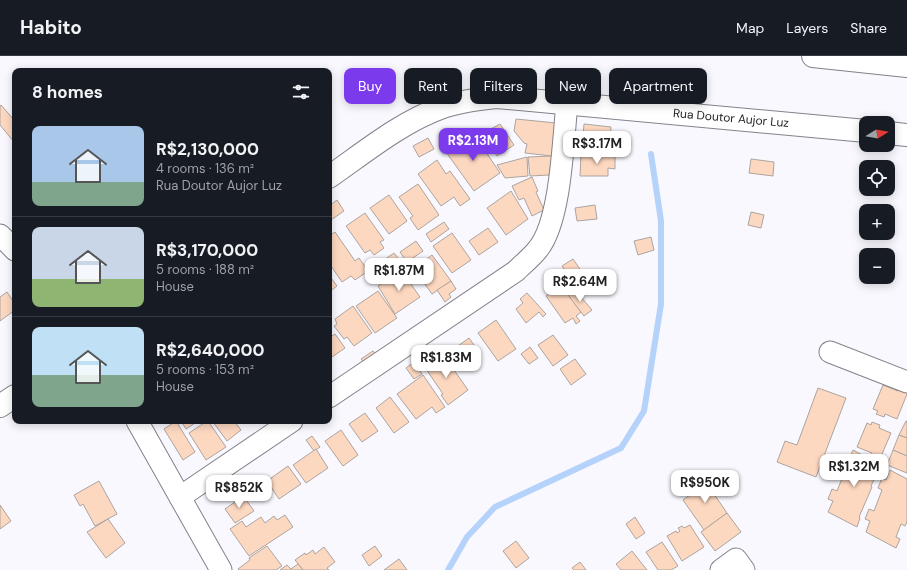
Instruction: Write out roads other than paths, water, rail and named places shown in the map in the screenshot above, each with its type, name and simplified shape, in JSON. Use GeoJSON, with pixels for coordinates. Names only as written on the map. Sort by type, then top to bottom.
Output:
{"type":"FeatureCollection","features":[{"type":"Feature","properties":{"kind":"street"},"geometry":{"type":"LineString","coordinates":[[813,56],[907,66]]}},
{"type":"Feature","properties":{"kind":"street","name":"Rua Doutor Aujor Luz"},"geometry":{"type":"LineString","coordinates":[[332,175],[397,129],[418,117],[444,107],[470,100],[497,97],[545,101]]}},
{"type":"Feature","properties":{"kind":"street"},"geometry":{"type":"LineString","coordinates":[[332,394],[516,271],[539,249],[549,230],[556,205],[567,104]]}},
{"type":"Feature","properties":{"kind":"street","name":"Rua Doutor Aujor Luz"},"geometry":{"type":"LineString","coordinates":[[578,104],[859,130]]}},
{"type":"Feature","properties":{"kind":"street"},"geometry":{"type":"LineString","coordinates":[[895,134],[907,135]]}},
{"type":"Feature","properties":{"kind":"street"},"geometry":{"type":"LineString","coordinates":[[0,235],[12,247]]}},
{"type":"Feature","properties":{"kind":"street"},"geometry":{"type":"LineString","coordinates":[[830,352],[907,382]]}},
{"type":"Feature","properties":{"kind":"street"},"geometry":{"type":"LineString","coordinates":[[0,406],[12,398]]}},
{"type":"Feature","properties":{"kind":"street"},"geometry":{"type":"LineString","coordinates":[[138,424],[221,570]]}},
{"type":"Feature","properties":{"kind":"street"},"geometry":{"type":"LineString","coordinates":[[180,497],[288,424]]}},
{"type":"Feature","properties":{"kind":"street"},"geometry":{"type":"LineString","coordinates":[[721,570],[736,559],[744,570]]}},
{"type":"Feature","properties":{"kind":"waterway"},"geometry":{"type":"LineString","coordinates":[[448,570],[467,537],[495,507],[621,448],[644,411],[661,304],[661,221],[651,154]]}}]}
